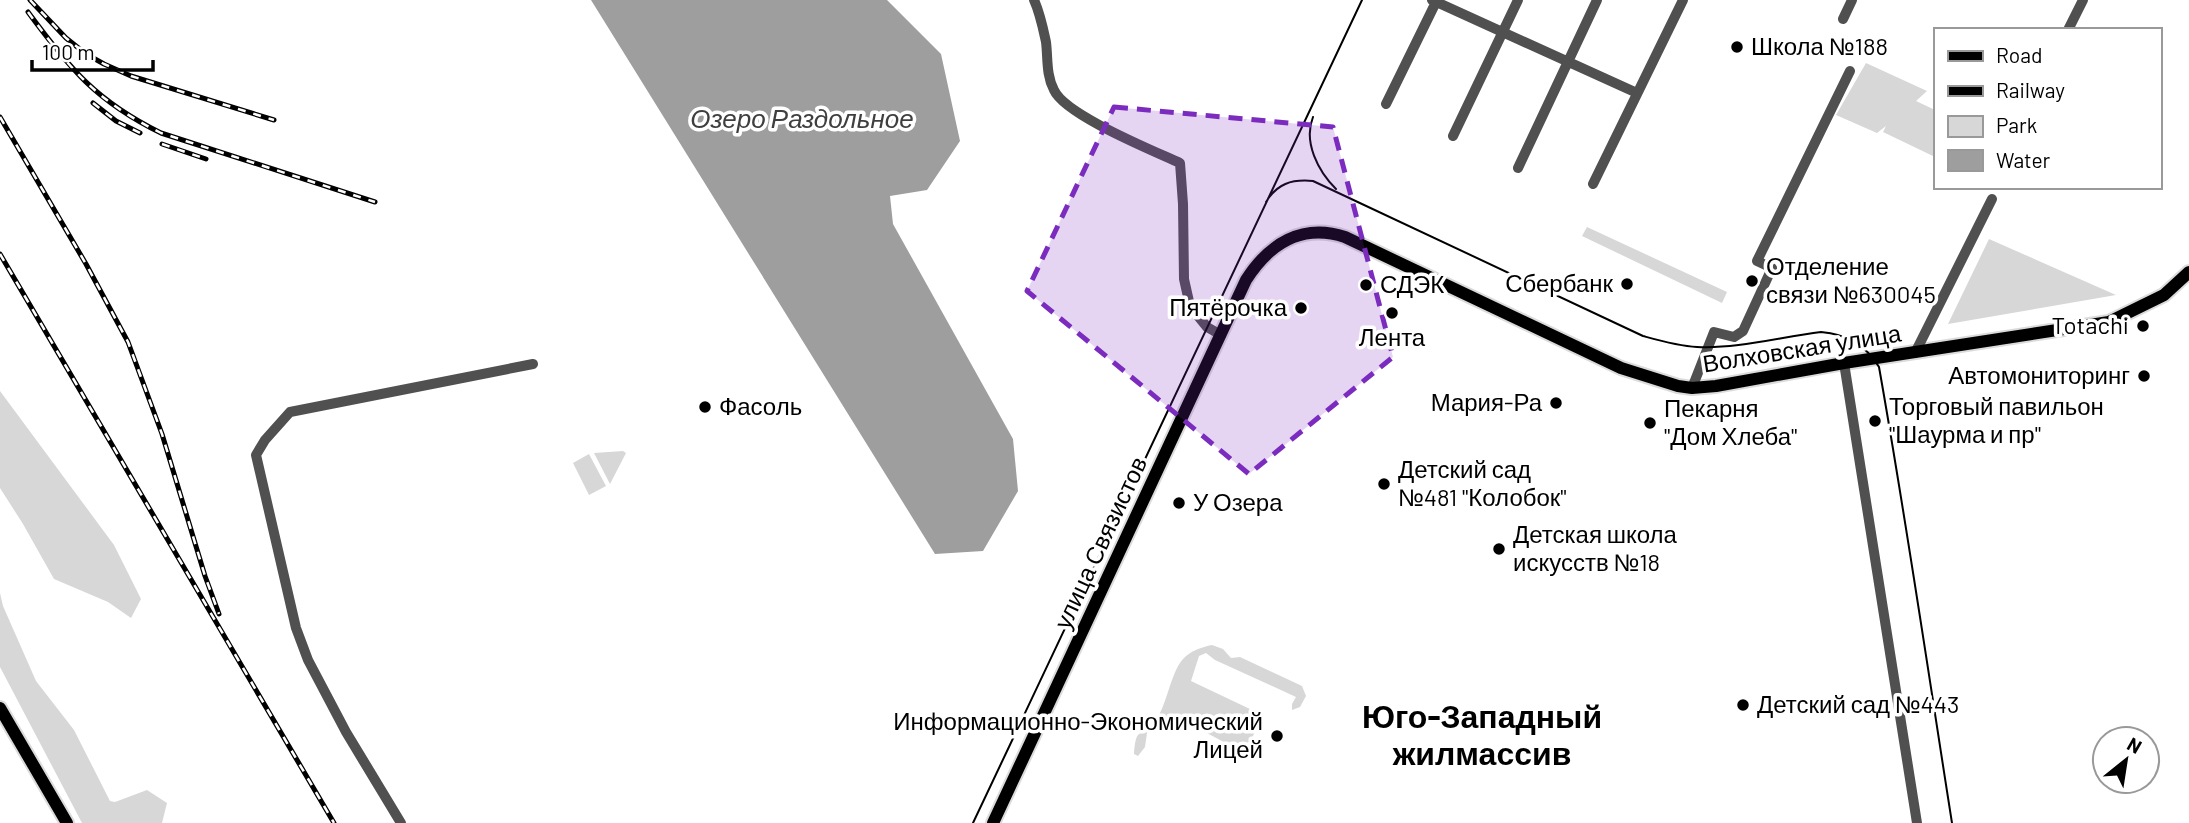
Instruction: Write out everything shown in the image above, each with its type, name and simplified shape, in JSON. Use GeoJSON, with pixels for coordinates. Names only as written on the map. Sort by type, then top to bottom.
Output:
{"type":"FeatureCollection","features":[{"type":"Feature","properties":{"kind":"main road","name":"Волховская улица"},"geometry":{"type":"LineString","coordinates":[[1246,280],[1259,260],[1281,244],[1303,233],[1331,232],[1621,368],[1658,381],[1692,387],[1716,386],[1844,363],[2109,322],[2164,295],[2189,272]]}},
{"type":"Feature","properties":{"kind":"main road","name":"улица Связистов"},"geometry":{"type":"LineString","coordinates":[[993,823],[1246,280]]}},
{"type":"Feature","properties":{"kind":"main road"},"geometry":{"type":"LineString","coordinates":[[0,708],[67,823]]}},
{"type":"Feature","properties":{"kind":"street"},"geometry":{"type":"LineString","coordinates":[[1034,0],[1046,43],[1048,70],[1054,93],[1073,110],[1180,163],[1184,279],[1190,306],[1207,327],[1221,335]]}},
{"type":"Feature","properties":{"kind":"street"},"geometry":{"type":"LineString","coordinates":[[1453,136],[1518,0]]}},
{"type":"Feature","properties":{"kind":"street"},"geometry":{"type":"LineString","coordinates":[[1518,168],[1597,0]]}},
{"type":"Feature","properties":{"kind":"street"},"geometry":{"type":"LineString","coordinates":[[1593,184],[1682,0]]}},
{"type":"Feature","properties":{"kind":"street"},"geometry":{"type":"LineString","coordinates":[[1843,19],[1852,0]]}},
{"type":"Feature","properties":{"kind":"street"},"geometry":{"type":"LineString","coordinates":[[2069,28],[2083,0]]}},
{"type":"Feature","properties":{"kind":"street"},"geometry":{"type":"LineString","coordinates":[[1386,104],[1435,1],[1637,93]]}},
{"type":"Feature","properties":{"kind":"street"},"geometry":{"type":"LineString","coordinates":[[1692,387],[1714,332],[1734,337],[1744,331],[1772,268],[1757,261],[1850,71]]}},
{"type":"Feature","properties":{"kind":"street"},"geometry":{"type":"LineString","coordinates":[[1915,353],[1992,199]]}},
{"type":"Feature","properties":{"kind":"street"},"geometry":{"type":"LineString","coordinates":[[1844,363],[1917,823]]}},
{"type":"Feature","properties":{"kind":"street"},"geometry":{"type":"LineString","coordinates":[[401,823],[346,732],[304,649],[296,628],[256,455],[265,440],[290,412],[533,364]]}},
{"type":"Feature","properties":{"kind":"highlighted area"},"geometry":{"type":"Polygon","coordinates":[[[1114,107],[1333,127],[1393,357],[1249,474],[1027,291],[1114,107]]]}},
{"type":"Feature","properties":{"kind":"green space"},"geometry":{"type":"Polygon","coordinates":[[[1866,63],[1927,91],[1916,101],[1934,110],[1934,157],[1883,132],[1886,126],[1877,133],[1836,115],[1866,63]]]}},
{"type":"Feature","properties":{"kind":"green space"},"geometry":{"type":"Polygon","coordinates":[[[1587,227],[1727,292],[1722,303],[1582,236],[1587,227]]]}},
{"type":"Feature","properties":{"kind":"green space"},"geometry":{"type":"Polygon","coordinates":[[[1989,239],[2116,295],[1948,324],[1989,239]]]}},
{"type":"Feature","properties":{"kind":"green space"},"geometry":{"type":"Polygon","coordinates":[[[0,391],[114,545],[141,599],[131,618],[108,602],[54,579],[0,488],[0,391]]]}},
{"type":"Feature","properties":{"kind":"green space"},"geometry":{"type":"Polygon","coordinates":[[[594,453],[626,453],[610,484],[594,453]]]}},
{"type":"Feature","properties":{"kind":"green space"},"geometry":{"type":"Polygon","coordinates":[[[589,454],[606,486],[589,495],[573,463],[589,454]]]}},
{"type":"Feature","properties":{"kind":"green space"},"geometry":{"type":"Polygon","coordinates":[[[0,593],[3,606],[36,681],[74,730],[110,801],[115,802],[147,790],[167,803],[162,823],[82,823],[0,667],[0,593]]]}},
{"type":"Feature","properties":{"kind":"green space"},"geometry":{"type":"Polygon","coordinates":[[[1212,645],[1223,649],[1231,658],[1240,657],[1302,686],[1306,696],[1300,707],[1292,710],[1296,697],[1215,660],[1206,653],[1199,656],[1191,681],[1258,715],[1252,737],[1245,745],[1235,748],[1175,716],[1169,728],[1159,731],[1155,728],[1147,733],[1145,747],[1138,756],[1134,754],[1137,736],[1157,718],[1183,659],[1196,650],[1212,645]]]}},
{"type":"Feature","properties":{"kind":"water","name":"Озеро Раздольное"},"geometry":{"type":"Polygon","coordinates":[[[591,0],[887,0],[941,54],[960,141],[927,190],[890,196],[893,224],[1013,439],[1018,491],[983,551],[935,554],[591,0]]]}},
{"type":"Feature","properties":{"kind":"tram line"},"geometry":{"type":"LineString","coordinates":[[973,823],[1362,0]]}},
{"type":"Feature","properties":{"kind":"tram line"},"geometry":{"type":"LineString","coordinates":[[1313,117],[1310,136],[1314,156],[1323,174],[1336,189]]}},
{"type":"Feature","properties":{"kind":"tram line"},"geometry":{"type":"LineString","coordinates":[[1266,202],[1285,184],[1313,181],[1643,336],[1663,341],[1712,347],[1821,332],[1839,335],[1862,347],[1879,367],[1952,823]]}},
{"type":"Feature","properties":{"kind":"railway"},"geometry":{"type":"LineString","coordinates":[[30,0],[66,38],[104,64],[131,76],[274,120]]}},
{"type":"Feature","properties":{"kind":"railway"},"geometry":{"type":"LineString","coordinates":[[28,12],[86,82],[101,96],[138,121],[161,133],[375,202]]}},
{"type":"Feature","properties":{"kind":"railway"},"geometry":{"type":"LineString","coordinates":[[93,103],[116,121],[140,133]]}},
{"type":"Feature","properties":{"kind":"railway"},"geometry":{"type":"LineString","coordinates":[[0,117],[128,342],[162,434],[219,614]]}},
{"type":"Feature","properties":{"kind":"railway"},"geometry":{"type":"LineString","coordinates":[[162,144],[206,159]]}},
{"type":"Feature","properties":{"kind":"railway"},"geometry":{"type":"LineString","coordinates":[[0,254],[334,823]]}},
{"type":"Feature","properties":{"kind":"place","name":"Школа №188"},"geometry":{"type":"Point","coordinates":[1737,47]}},
{"type":"Feature","properties":{"kind":"place","name":"Отделение связи №630045"},"geometry":{"type":"Point","coordinates":[1752,281]}},
{"type":"Feature","properties":{"kind":"place","name":"Сбербанк"},"geometry":{"type":"Point","coordinates":[1627,284]}},
{"type":"Feature","properties":{"kind":"place","name":"СДЭК"},"geometry":{"type":"Point","coordinates":[1366,285]}},
{"type":"Feature","properties":{"kind":"place","name":"Пятёрочка"},"geometry":{"type":"Point","coordinates":[1301,308]}},
{"type":"Feature","properties":{"kind":"place","name":"Лента"},"geometry":{"type":"Point","coordinates":[1392,313]}},
{"type":"Feature","properties":{"kind":"place","name":"Totachi"},"geometry":{"type":"Point","coordinates":[2143,326]}},
{"type":"Feature","properties":{"kind":"place","name":"Автомониторинг"},"geometry":{"type":"Point","coordinates":[2144,376]}},
{"type":"Feature","properties":{"kind":"place","name":"Мария-Ра"},"geometry":{"type":"Point","coordinates":[1556,403]}},
{"type":"Feature","properties":{"kind":"place","name":"Фасоль"},"geometry":{"type":"Point","coordinates":[705,407]}},
{"type":"Feature","properties":{"kind":"place","name":"Торговый павильон \"Шаурма и пр\""},"geometry":{"type":"Point","coordinates":[1875,421]}},
{"type":"Feature","properties":{"kind":"place","name":"Пекарня \"Дом Хлеба\""},"geometry":{"type":"Point","coordinates":[1650,423]}},
{"type":"Feature","properties":{"kind":"place","name":"Детский сад №481 \"Колобок\""},"geometry":{"type":"Point","coordinates":[1384,484]}},
{"type":"Feature","properties":{"kind":"place","name":"У Озера"},"geometry":{"type":"Point","coordinates":[1179,503]}},
{"type":"Feature","properties":{"kind":"place","name":"Детская школа искусств №18"},"geometry":{"type":"Point","coordinates":[1499,549]}},
{"type":"Feature","properties":{"kind":"place","name":"Детский сад №443"},"geometry":{"type":"Point","coordinates":[1743,705]}},
{"type":"Feature","properties":{"kind":"place","name":"Информационно-Экономический Лицей"},"geometry":{"type":"Point","coordinates":[1277,736]}},
{"type":"Feature","properties":{"kind":"district","name":"Юго-Западный жилмассив"},"geometry":{"type":"Point","coordinates":[1482,736]}}]}
